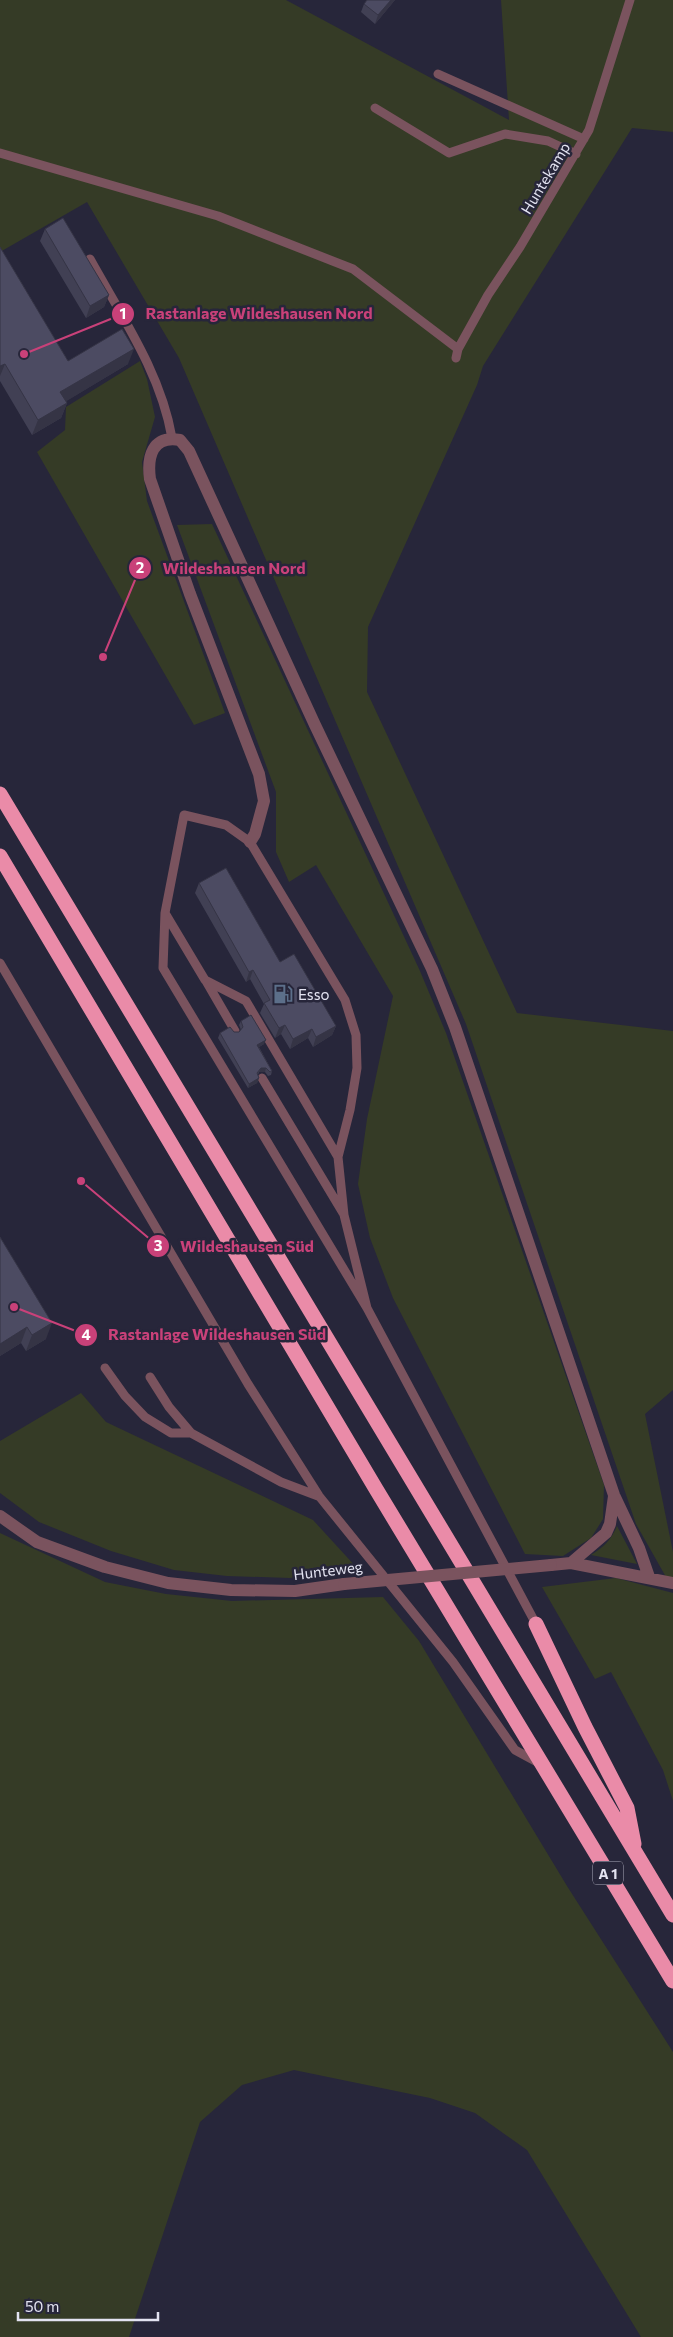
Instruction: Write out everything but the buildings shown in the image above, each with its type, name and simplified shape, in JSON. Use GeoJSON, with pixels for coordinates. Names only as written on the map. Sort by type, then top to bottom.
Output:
{"type":"FeatureCollection","features":[{"type":"Feature","properties":{"kind":"highway","name":"A 1"},"geometry":{"type":"LineString","coordinates":[[0,794],[673,1915]]}},
{"type":"Feature","properties":{"kind":"highway","name":"A 1"},"geometry":{"type":"LineString","coordinates":[[0,856],[376,1489],[673,1980]]}},
{"type":"Feature","properties":{"kind":"highway"},"geometry":{"type":"LineString","coordinates":[[536,1624],[585,1727],[627,1808],[636,1856]]}},
{"type":"Feature","properties":{"kind":"street"},"geometry":{"type":"LineString","coordinates":[[250,842],[256,834],[264,800],[259,774],[190,594],[150,479],[148,461],[152,451],[158,443],[172,438],[180,440],[188,450],[315,725],[432,969],[455,1027],[614,1495],[639,1548],[649,1577]]}},
{"type":"Feature","properties":{"kind":"street"},"geometry":{"type":"LineString","coordinates":[[571,1563],[606,1533],[610,1524],[614,1495]]}},
{"type":"Feature","properties":{"kind":"street","name":"Hunteweg"},"geometry":{"type":"LineString","coordinates":[[0,1516],[37,1542],[105,1568],[168,1583],[231,1590],[295,1591],[344,1584],[571,1563],[673,1583]]}},
{"type":"Feature","properties":{"kind":"lane","name":"Huntekamp"},"geometry":{"type":"LineString","coordinates":[[0,153],[218,216],[353,269],[457,354],[488,295],[520,247],[584,139],[602,95],[630,0]]}},
{"type":"Feature","properties":{"kind":"lane"},"geometry":{"type":"LineString","coordinates":[[438,74],[584,139]]}},
{"type":"Feature","properties":{"kind":"lane"},"geometry":{"type":"LineString","coordinates":[[376,108],[449,153],[505,134],[548,141],[576,154]]}},
{"type":"Feature","properties":{"kind":"lane"},"geometry":{"type":"LineString","coordinates":[[90,259],[149,365],[167,412],[172,438]]}},
{"type":"Feature","properties":{"kind":"lane"},"geometry":{"type":"LineString","coordinates":[[367,1308],[344,1215],[338,1157],[350,1110],[356,1068],[356,1035],[345,1000],[250,842],[226,824],[184,815],[165,913],[162,968],[367,1308],[536,1624]]}},
{"type":"Feature","properties":{"kind":"lane"},"geometry":{"type":"LineString","coordinates":[[165,913],[235,1031]]}},
{"type":"Feature","properties":{"kind":"lane"},"geometry":{"type":"LineString","coordinates":[[0,963],[248,1384],[318,1496],[453,1662],[515,1750],[543,1765]]}},
{"type":"Feature","properties":{"kind":"lane"},"geometry":{"type":"LineString","coordinates":[[205,980],[246,1001],[338,1157]]}},
{"type":"Feature","properties":{"kind":"lane"},"geometry":{"type":"LineString","coordinates":[[262,1078],[344,1215]]}},
{"type":"Feature","properties":{"kind":"lane"},"geometry":{"type":"LineString","coordinates":[[106,1368],[124,1396],[145,1417],[171,1433],[191,1433]]}},
{"type":"Feature","properties":{"kind":"lane"},"geometry":{"type":"LineString","coordinates":[[150,1377],[169,1407],[191,1433],[281,1482],[318,1496]]}},
{"type":"Feature","properties":{"kind":"green space"},"geometry":{"type":"Polygon","coordinates":[[[0,0],[286,0],[509,120],[501,0],[673,0],[673,132],[632,128],[483,366],[477,385],[368,627],[367,692],[517,1013],[673,1031],[673,1390],[645,1414],[673,1552],[673,1577],[666,1577],[636,1524],[466,1024],[179,358],[87,202],[0,252],[0,0]]]}},
{"type":"Feature","properties":{"kind":"green space"},"geometry":{"type":"Polygon","coordinates":[[[140,361],[147,379],[155,417],[142,462],[147,501],[225,713],[194,725],[37,452],[65,430],[66,407],[140,361]]]}},
{"type":"Feature","properties":{"kind":"green space"},"geometry":{"type":"Polygon","coordinates":[[[212,524],[420,971],[446,1033],[604,1485],[603,1519],[591,1538],[563,1556],[525,1554],[393,1298],[370,1238],[358,1184],[367,1119],[393,996],[316,865],[289,882],[276,852],[276,792],[177,525],[212,524]]]}},
{"type":"Feature","properties":{"kind":"green space"},"geometry":{"type":"Polygon","coordinates":[[[81,1393],[106,1422],[313,1520],[357,1568],[290,1578],[227,1576],[174,1570],[111,1551],[39,1522],[0,1493],[0,1441],[81,1393]]]}},
{"type":"Feature","properties":{"kind":"green space"},"geometry":{"type":"Polygon","coordinates":[[[617,1526],[637,1564],[591,1555],[607,1543],[617,1526]]]}},
{"type":"Feature","properties":{"kind":"green space"},"geometry":{"type":"Polygon","coordinates":[[[0,1533],[105,1582],[166,1594],[232,1601],[383,1597],[419,1641],[567,1886],[673,2052],[673,2337],[641,2337],[527,2150],[475,2113],[430,2098],[294,2070],[242,2085],[200,2122],[129,2337],[0,2337],[0,1533]]]}},
{"type":"Feature","properties":{"kind":"green space"},"geometry":{"type":"Polygon","coordinates":[[[616,1578],[673,1593],[673,1801],[663,1770],[611,1672],[595,1679],[542,1587],[616,1578]]]}},
{"type":"Feature","properties":{"kind":"place","name":"Rastanlage Wildeshausen Nord"},"geometry":{"type":"Point","coordinates":[24,354]}},
{"type":"Feature","properties":{"kind":"place","name":"Wildeshausen Nord"},"geometry":{"type":"Point","coordinates":[103,657]}},
{"type":"Feature","properties":{"kind":"place","name":"Esso"},"geometry":{"type":"Point","coordinates":[283,994]}},
{"type":"Feature","properties":{"kind":"place","name":"Wildeshausen Süd"},"geometry":{"type":"Point","coordinates":[81,1181]}},
{"type":"Feature","properties":{"kind":"place","name":"Rastanlage Wildeshausen Süd"},"geometry":{"type":"Point","coordinates":[14,1307]}}]}
